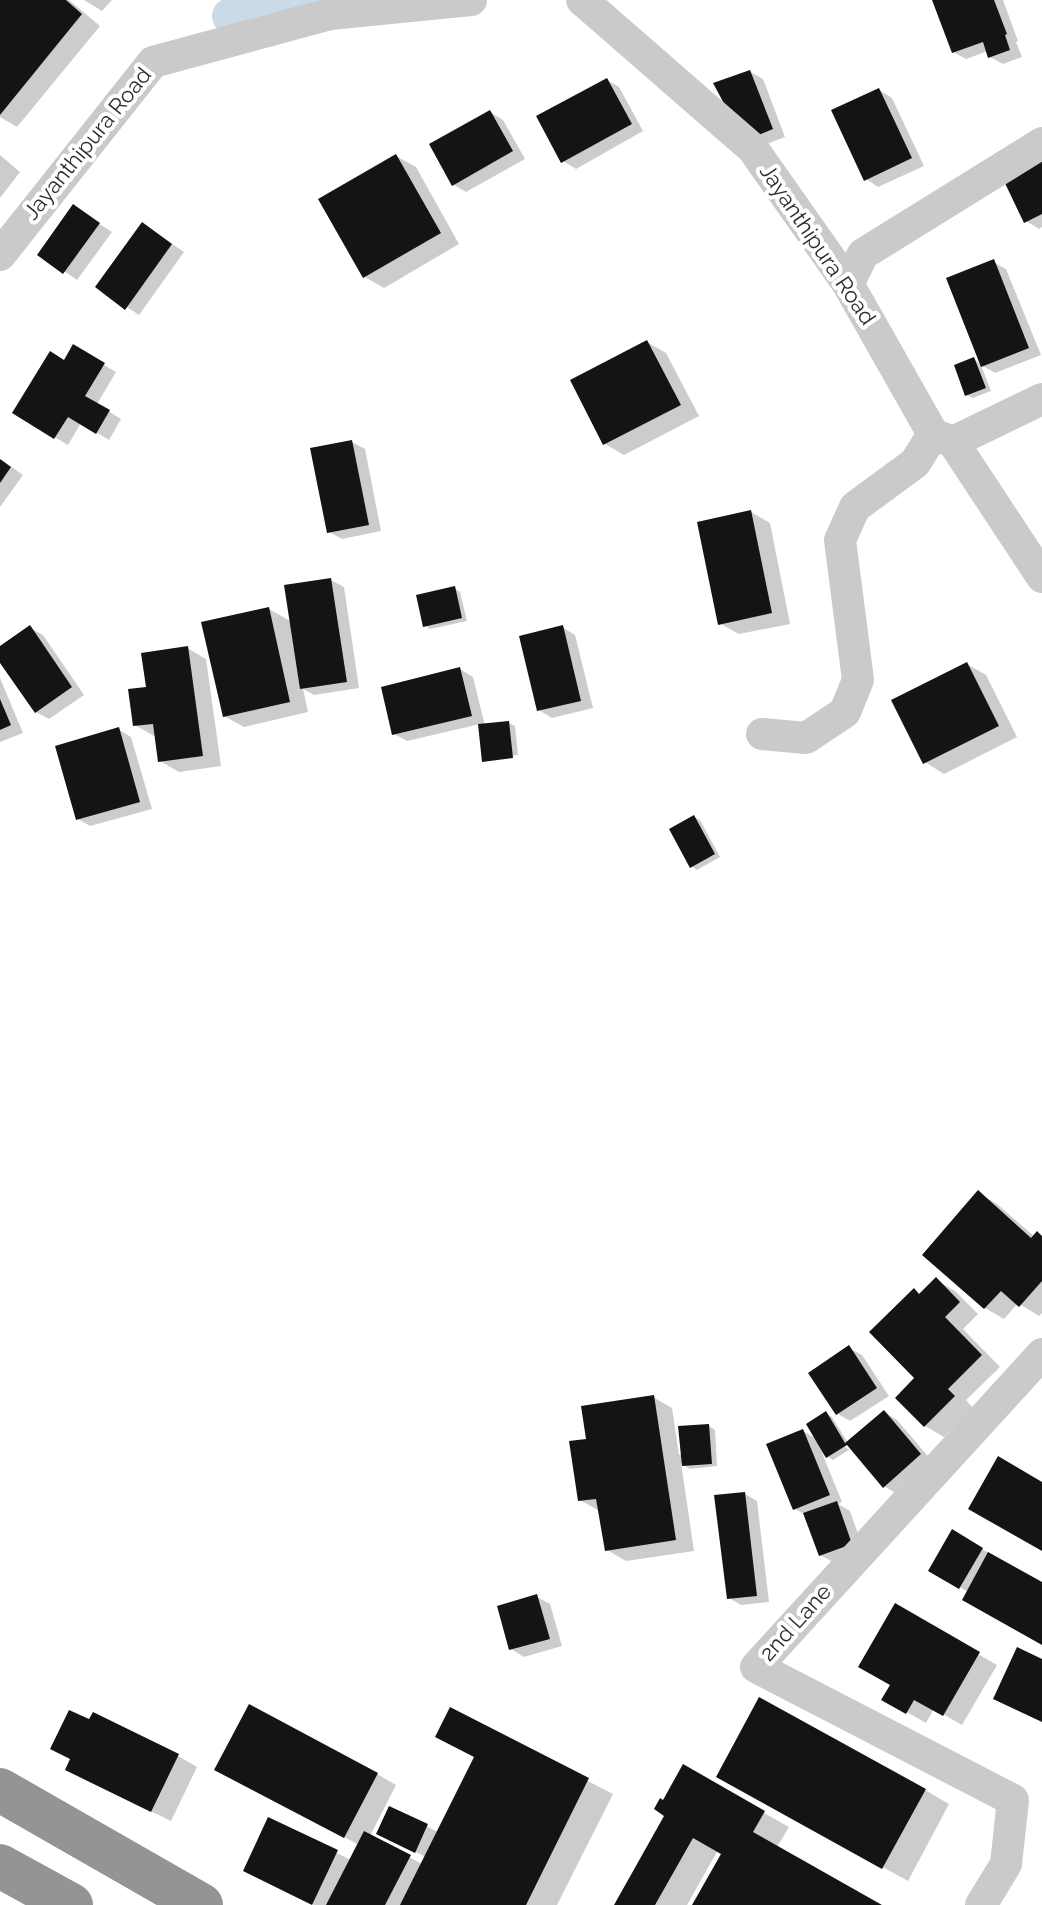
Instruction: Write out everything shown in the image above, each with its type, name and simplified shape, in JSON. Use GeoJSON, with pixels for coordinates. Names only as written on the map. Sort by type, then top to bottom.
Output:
{"type":"FeatureCollection","features":[{"type":"Feature","properties":{"kind":"highway"},"geometry":{"type":"LineString","coordinates":[[0,1790],[201,1905]]}},
{"type":"Feature","properties":{"kind":"highway"},"geometry":{"type":"LineString","coordinates":[[0,1866],[71,1905]]}},
{"type":"Feature","properties":{"kind":"street","name":"Jayanthipura Road"},"geometry":{"type":"LineString","coordinates":[[0,255],[153,62],[330,14],[471,0]]}},
{"type":"Feature","properties":{"kind":"street","name":"Jayanthipura Road"},"geometry":{"type":"LineString","coordinates":[[582,0],[753,149],[848,284],[943,438],[1042,577]]}},
{"type":"Feature","properties":{"kind":"street"},"geometry":{"type":"LineString","coordinates":[[848,284],[863,254],[1042,143]]}},
{"type":"Feature","properties":{"kind":"street"},"geometry":{"type":"LineString","coordinates":[[762,734],[806,738],[845,712],[858,680],[840,540],[855,507],[943,438],[1042,399]]}},
{"type":"Feature","properties":{"kind":"street","name":"2nd Lane"},"geometry":{"type":"LineString","coordinates":[[981,1905],[1006,1864],[1013,1800],[756,1667],[1042,1354]]}},
{"type":"Feature","properties":{"kind":"building"},"geometry":{"type":"Polygon","coordinates":[[[0,0],[66,0],[82,14],[0,115],[0,0]]]}},
{"type":"Feature","properties":{"kind":"building"},"geometry":{"type":"Polygon","coordinates":[[[932,0],[994,0],[1010,50],[988,58],[983,42],[952,53],[932,0]]]}},
{"type":"Feature","properties":{"kind":"building"},"geometry":{"type":"Polygon","coordinates":[[[750,70],[773,129],[744,141],[713,83],[750,70]]]}},
{"type":"Feature","properties":{"kind":"building"},"geometry":{"type":"Polygon","coordinates":[[[607,78],[632,124],[561,163],[536,116],[607,78]]]}},
{"type":"Feature","properties":{"kind":"building"},"geometry":{"type":"Polygon","coordinates":[[[879,88],[912,158],[864,181],[831,110],[879,88]]]}},
{"type":"Feature","properties":{"kind":"building"},"geometry":{"type":"Polygon","coordinates":[[[490,110],[513,151],[452,186],[429,144],[490,110]]]}},
{"type":"Feature","properties":{"kind":"building"},"geometry":{"type":"Polygon","coordinates":[[[396,154],[441,233],[363,278],[318,199],[396,154]]]}},
{"type":"Feature","properties":{"kind":"building"},"geometry":{"type":"Polygon","coordinates":[[[1042,159],[1042,214],[1024,223],[1002,177],[1042,159]]]}},
{"type":"Feature","properties":{"kind":"building"},"geometry":{"type":"Polygon","coordinates":[[[73,204],[100,223],[63,274],[37,255],[73,204]]]}},
{"type":"Feature","properties":{"kind":"building"},"geometry":{"type":"Polygon","coordinates":[[[142,222],[172,244],[125,310],[95,287],[142,222]]]}},
{"type":"Feature","properties":{"kind":"building"},"geometry":{"type":"Polygon","coordinates":[[[994,259],[1029,348],[981,367],[946,278],[994,259]]]}},
{"type":"Feature","properties":{"kind":"building"},"geometry":{"type":"Polygon","coordinates":[[[647,340],[681,405],[603,445],[570,380],[647,340]]]}},
{"type":"Feature","properties":{"kind":"building"},"geometry":{"type":"Polygon","coordinates":[[[73,344],[105,363],[85,396],[110,410],[96,434],[68,417],[54,439],[12,413],[50,351],[64,360],[73,344]]]}},
{"type":"Feature","properties":{"kind":"building"},"geometry":{"type":"Polygon","coordinates":[[[974,357],[986,388],[965,396],[954,365],[974,357]]]}},
{"type":"Feature","properties":{"kind":"building"},"geometry":{"type":"Polygon","coordinates":[[[352,440],[369,525],[327,533],[310,448],[352,440]]]}},
{"type":"Feature","properties":{"kind":"building"},"geometry":{"type":"Polygon","coordinates":[[[0,459],[11,467],[0,483],[0,459]]]}},
{"type":"Feature","properties":{"kind":"building"},"geometry":{"type":"Polygon","coordinates":[[[751,510],[772,613],[718,625],[697,522],[751,510]]]}},
{"type":"Feature","properties":{"kind":"building"},"geometry":{"type":"Polygon","coordinates":[[[331,578],[347,682],[300,689],[284,585],[331,578]]]}},
{"type":"Feature","properties":{"kind":"building"},"geometry":{"type":"Polygon","coordinates":[[[455,586],[462,618],[423,627],[416,595],[455,586]]]}},
{"type":"Feature","properties":{"kind":"building"},"geometry":{"type":"Polygon","coordinates":[[[269,607],[290,702],[223,717],[201,622],[269,607]]]}},
{"type":"Feature","properties":{"kind":"building"},"geometry":{"type":"Polygon","coordinates":[[[30,625],[72,687],[35,713],[0,663],[0,646],[30,625]]]}},
{"type":"Feature","properties":{"kind":"building"},"geometry":{"type":"Polygon","coordinates":[[[563,625],[581,701],[537,711],[519,636],[563,625]]]}},
{"type":"Feature","properties":{"kind":"building"},"geometry":{"type":"Polygon","coordinates":[[[188,646],[203,756],[158,762],[153,724],[133,726],[128,689],[146,687],[141,653],[188,646]]]}},
{"type":"Feature","properties":{"kind":"building"},"geometry":{"type":"Polygon","coordinates":[[[967,662],[999,726],[923,764],[891,700],[967,662]]]}},
{"type":"Feature","properties":{"kind":"building"},"geometry":{"type":"Polygon","coordinates":[[[460,667],[472,716],[392,735],[381,687],[460,667]]]}},
{"type":"Feature","properties":{"kind":"building"},"geometry":{"type":"Polygon","coordinates":[[[0,699],[11,725],[0,730],[0,699]]]}},
{"type":"Feature","properties":{"kind":"building"},"geometry":{"type":"Polygon","coordinates":[[[509,721],[513,758],[482,762],[478,724],[509,721]]]}},
{"type":"Feature","properties":{"kind":"building"},"geometry":{"type":"Polygon","coordinates":[[[119,727],[140,802],[76,820],[55,746],[119,727]]]}},
{"type":"Feature","properties":{"kind":"building"},"geometry":{"type":"Polygon","coordinates":[[[694,815],[715,854],[690,868],[669,829],[694,815]]]}},
{"type":"Feature","properties":{"kind":"building"},"geometry":{"type":"Polygon","coordinates":[[[978,1190],[1031,1238],[1037,1231],[1042,1236],[1042,1281],[1019,1307],[1001,1291],[984,1309],[922,1255],[978,1190]]]}},
{"type":"Feature","properties":{"kind":"building"},"geometry":{"type":"Polygon","coordinates":[[[936,1277],[960,1302],[945,1317],[982,1355],[948,1389],[955,1396],[924,1427],[895,1398],[914,1378],[869,1332],[914,1288],[919,1294],[936,1277]]]}},
{"type":"Feature","properties":{"kind":"building"},"geometry":{"type":"Polygon","coordinates":[[[849,1345],[877,1388],[836,1415],[808,1373],[849,1345]]]}},
{"type":"Feature","properties":{"kind":"building"},"geometry":{"type":"Polygon","coordinates":[[[654,1395],[676,1540],[605,1551],[596,1499],[578,1501],[569,1441],[586,1439],[581,1406],[654,1395]]]}},
{"type":"Feature","properties":{"kind":"building"},"geometry":{"type":"Polygon","coordinates":[[[884,1410],[921,1454],[883,1488],[847,1445],[826,1458],[806,1424],[826,1411],[845,1443],[884,1410]]]}},
{"type":"Feature","properties":{"kind":"building"},"geometry":{"type":"Polygon","coordinates":[[[709,1424],[712,1464],[682,1466],[678,1426],[709,1424]]]}},
{"type":"Feature","properties":{"kind":"building"},"geometry":{"type":"Polygon","coordinates":[[[803,1429],[830,1495],[793,1510],[766,1444],[803,1429]]]}},
{"type":"Feature","properties":{"kind":"building"},"geometry":{"type":"Polygon","coordinates":[[[998,1456],[1042,1482],[1042,1551],[968,1509],[998,1456]]]}},
{"type":"Feature","properties":{"kind":"building"},"geometry":{"type":"Polygon","coordinates":[[[745,1492],[757,1596],[727,1599],[714,1495],[745,1492]]]}},
{"type":"Feature","properties":{"kind":"building"},"geometry":{"type":"Polygon","coordinates":[[[837,1501],[852,1544],[819,1556],[803,1513],[837,1501]]]}},
{"type":"Feature","properties":{"kind":"building"},"geometry":{"type":"Polygon","coordinates":[[[952,1529],[983,1548],[959,1589],[928,1571],[952,1529]]]}},
{"type":"Feature","properties":{"kind":"building"},"geometry":{"type":"Polygon","coordinates":[[[988,1552],[1042,1582],[1042,1645],[962,1600],[988,1552]]]}},
{"type":"Feature","properties":{"kind":"building"},"geometry":{"type":"Polygon","coordinates":[[[537,1594],[550,1639],[509,1650],[497,1606],[537,1594]]]}},
{"type":"Feature","properties":{"kind":"building"},"geometry":{"type":"Polygon","coordinates":[[[895,1603],[980,1652],[943,1716],[914,1700],[906,1714],[881,1700],[890,1685],[858,1667],[895,1603]]]}},
{"type":"Feature","properties":{"kind":"building"},"geometry":{"type":"Polygon","coordinates":[[[1017,1647],[1042,1659],[1042,1722],[993,1699],[1017,1647]]]}},
{"type":"Feature","properties":{"kind":"building"},"geometry":{"type":"Polygon","coordinates":[[[759,1697],[926,1789],[882,1869],[716,1777],[759,1697]]]}},
{"type":"Feature","properties":{"kind":"building"},"geometry":{"type":"Polygon","coordinates":[[[249,1704],[378,1773],[344,1838],[214,1770],[249,1704]]]}},
{"type":"Feature","properties":{"kind":"building"},"geometry":{"type":"Polygon","coordinates":[[[450,1707],[589,1778],[526,1905],[400,1905],[474,1757],[435,1737],[450,1707]]]}},
{"type":"Feature","properties":{"kind":"building"},"geometry":{"type":"Polygon","coordinates":[[[69,1710],[89,1719],[93,1712],[179,1754],[151,1812],[65,1770],[70,1759],[50,1749],[69,1710]]]}},
{"type":"Feature","properties":{"kind":"building"},"geometry":{"type":"Polygon","coordinates":[[[683,1764],[765,1811],[753,1832],[882,1905],[692,1905],[721,1854],[693,1838],[655,1905],[614,1905],[664,1816],[654,1809],[660,1798],[663,1800],[683,1764]]]}},
{"type":"Feature","properties":{"kind":"building"},"geometry":{"type":"Polygon","coordinates":[[[389,1806],[428,1824],[415,1853],[376,1834],[389,1806]]]}},
{"type":"Feature","properties":{"kind":"building"},"geometry":{"type":"Polygon","coordinates":[[[268,1817],[338,1850],[312,1905],[243,1871],[268,1817]]]}},
{"type":"Feature","properties":{"kind":"building"},"geometry":{"type":"Polygon","coordinates":[[[364,1831],[411,1855],[385,1905],[326,1905],[364,1831]]]}},
{"type":"Feature","properties":{"kind":"waterway"},"geometry":{"type":"LineString","coordinates":[[230,16],[342,0]]}}]}
